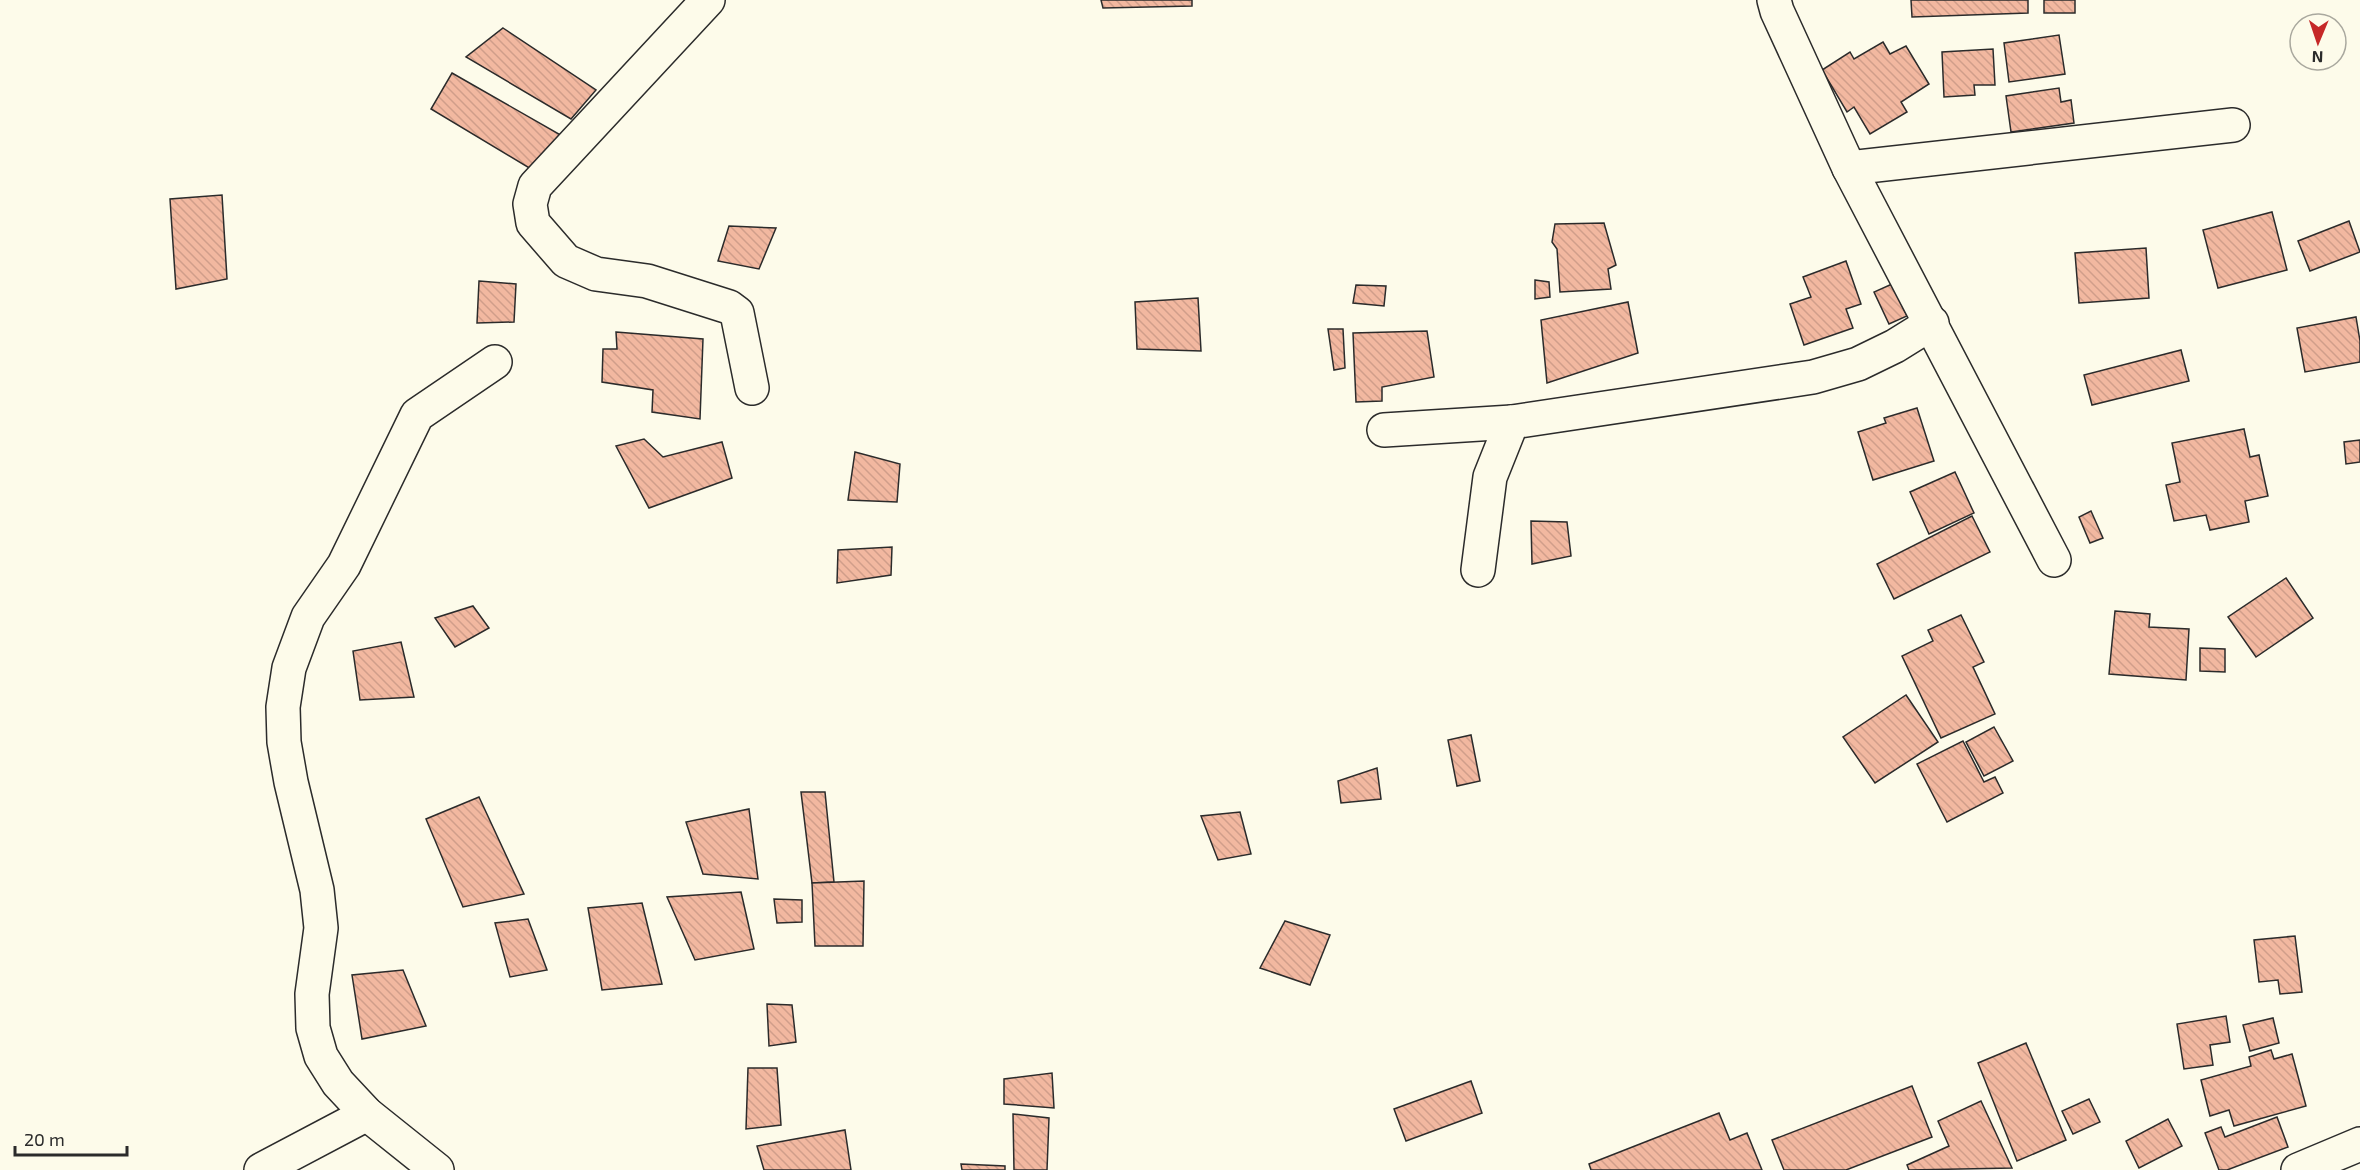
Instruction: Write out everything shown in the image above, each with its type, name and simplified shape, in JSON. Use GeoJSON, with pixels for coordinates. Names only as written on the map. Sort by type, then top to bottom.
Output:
{"type":"FeatureCollection","features":[{"type":"Feature","properties":{"kind":"street"},"geometry":{"type":"LineString","coordinates":[[708,0],[535,186],[530,204],[533,223],[566,261],[596,274],[647,280],[729,307],[737,313],[752,388]]}},
{"type":"Feature","properties":{"kind":"street"},"geometry":{"type":"LineString","coordinates":[[1774,0],[1849,168],[2054,560]]}},
{"type":"Feature","properties":{"kind":"street"},"geometry":{"type":"LineString","coordinates":[[1849,168],[2233,125]]}},
{"type":"Feature","properties":{"kind":"street"},"geometry":{"type":"LineString","coordinates":[[1384,429],[1512,422],[1813,377],[1858,364],[1895,346],[1932,323]]}},
{"type":"Feature","properties":{"kind":"street"},"geometry":{"type":"LineString","coordinates":[[437,1170],[367,1114],[338,1083],[321,1056],[313,1028],[312,994],[321,928],[317,890],[291,782],[284,742],[283,707],[289,668],[308,617],[344,565],[417,415],[495,362]]}},
{"type":"Feature","properties":{"kind":"street"},"geometry":{"type":"LineString","coordinates":[[1478,570],[1490,477],[1512,422]]}},
{"type":"Feature","properties":{"kind":"street"},"geometry":{"type":"LineString","coordinates":[[261,1170],[367,1114]]}},
{"type":"Feature","properties":{"kind":"street"},"geometry":{"type":"LineString","coordinates":[[2298,1170],[2360,1144]]}},
{"type":"Feature","properties":{"kind":"building"},"geometry":{"type":"Polygon","coordinates":[[[1101,0],[1192,0],[1192,6],[1103,8],[1101,0]]]}},
{"type":"Feature","properties":{"kind":"building"},"geometry":{"type":"Polygon","coordinates":[[[1911,0],[2028,0],[2028,13],[1912,17],[1911,0]]]}},
{"type":"Feature","properties":{"kind":"building"},"geometry":{"type":"Polygon","coordinates":[[[2044,0],[2075,0],[2075,13],[2044,13],[2044,0]]]}},
{"type":"Feature","properties":{"kind":"building"},"geometry":{"type":"Polygon","coordinates":[[[503,28],[596,90],[571,119],[466,57],[503,28]]]}},
{"type":"Feature","properties":{"kind":"building"},"geometry":{"type":"Polygon","coordinates":[[[2059,35],[2065,74],[2009,82],[2004,43],[2059,35]]]}},
{"type":"Feature","properties":{"kind":"building"},"geometry":{"type":"Polygon","coordinates":[[[1883,42],[1890,54],[1906,46],[1929,84],[1901,102],[1907,112],[1870,134],[1854,107],[1847,112],[1822,70],[1850,52],[1854,59],[1883,42]]]}},
{"type":"Feature","properties":{"kind":"building"},"geometry":{"type":"Polygon","coordinates":[[[1993,49],[1995,85],[1974,85],[1975,95],[1944,97],[1942,52],[1993,49]]]}},
{"type":"Feature","properties":{"kind":"building"},"geometry":{"type":"Polygon","coordinates":[[[452,73],[571,141],[541,175],[431,109],[452,73]]]}},
{"type":"Feature","properties":{"kind":"building"},"geometry":{"type":"Polygon","coordinates":[[[2059,88],[2061,102],[2071,100],[2074,123],[2011,132],[2006,96],[2059,88]]]}},
{"type":"Feature","properties":{"kind":"building"},"geometry":{"type":"Polygon","coordinates":[[[222,195],[227,279],[176,289],[170,199],[222,195]]]}},
{"type":"Feature","properties":{"kind":"building"},"geometry":{"type":"Polygon","coordinates":[[[2272,212],[2287,270],[2218,288],[2203,230],[2272,212]]]}},
{"type":"Feature","properties":{"kind":"building"},"geometry":{"type":"Polygon","coordinates":[[[2349,221],[2360,252],[2310,271],[2298,241],[2349,221]]]}},
{"type":"Feature","properties":{"kind":"building"},"geometry":{"type":"Polygon","coordinates":[[[1604,223],[1616,265],[1608,269],[1611,289],[1560,292],[1557,249],[1552,242],[1555,224],[1604,223]]]}},
{"type":"Feature","properties":{"kind":"building"},"geometry":{"type":"Polygon","coordinates":[[[729,226],[776,228],[759,269],[718,261],[729,226]]]}},
{"type":"Feature","properties":{"kind":"building"},"geometry":{"type":"Polygon","coordinates":[[[2146,248],[2149,298],[2079,303],[2075,253],[2146,248]]]}},
{"type":"Feature","properties":{"kind":"building"},"geometry":{"type":"Polygon","coordinates":[[[1846,261],[1861,304],[1846,309],[1853,328],[1804,345],[1790,304],[1811,297],[1803,277],[1846,261]]]}},
{"type":"Feature","properties":{"kind":"building"},"geometry":{"type":"Polygon","coordinates":[[[1535,280],[1549,282],[1550,297],[1535,299],[1535,280]]]}},
{"type":"Feature","properties":{"kind":"building"},"geometry":{"type":"Polygon","coordinates":[[[479,281],[516,284],[514,322],[477,323],[479,281]]]}},
{"type":"Feature","properties":{"kind":"building"},"geometry":{"type":"Polygon","coordinates":[[[1892,284],[1907,316],[1889,324],[1874,292],[1892,284]]]}},
{"type":"Feature","properties":{"kind":"building"},"geometry":{"type":"Polygon","coordinates":[[[1356,285],[1386,286],[1384,306],[1353,303],[1356,285]]]}},
{"type":"Feature","properties":{"kind":"building"},"geometry":{"type":"Polygon","coordinates":[[[1198,298],[1201,351],[1137,349],[1135,302],[1198,298]]]}},
{"type":"Feature","properties":{"kind":"building"},"geometry":{"type":"Polygon","coordinates":[[[1628,302],[1638,353],[1547,383],[1541,320],[1628,302]]]}},
{"type":"Feature","properties":{"kind":"building"},"geometry":{"type":"Polygon","coordinates":[[[2356,317],[2360,341],[2360,362],[2305,372],[2297,328],[2356,317]]]}},
{"type":"Feature","properties":{"kind":"building"},"geometry":{"type":"Polygon","coordinates":[[[1328,329],[1343,329],[1345,368],[1334,370],[1328,329]]]}},
{"type":"Feature","properties":{"kind":"building"},"geometry":{"type":"Polygon","coordinates":[[[1427,331],[1434,377],[1382,387],[1382,401],[1356,402],[1353,333],[1427,331]]]}},
{"type":"Feature","properties":{"kind":"building"},"geometry":{"type":"Polygon","coordinates":[[[616,332],[703,339],[700,419],[652,412],[653,390],[602,382],[603,349],[617,349],[616,332]]]}},
{"type":"Feature","properties":{"kind":"building"},"geometry":{"type":"Polygon","coordinates":[[[2181,350],[2189,381],[2092,405],[2084,375],[2181,350]]]}},
{"type":"Feature","properties":{"kind":"building"},"geometry":{"type":"Polygon","coordinates":[[[1917,408],[1934,461],[1873,480],[1858,432],[1886,423],[1884,418],[1917,408]]]}},
{"type":"Feature","properties":{"kind":"building"},"geometry":{"type":"Polygon","coordinates":[[[2244,429],[2250,457],[2259,455],[2268,496],[2245,501],[2249,522],[2210,530],[2206,515],[2174,521],[2166,485],[2180,482],[2172,443],[2244,429]]]}},
{"type":"Feature","properties":{"kind":"building"},"geometry":{"type":"Polygon","coordinates":[[[644,439],[663,457],[722,442],[732,478],[649,508],[616,446],[644,439]]]}},
{"type":"Feature","properties":{"kind":"building"},"geometry":{"type":"Polygon","coordinates":[[[2360,440],[2360,462],[2346,464],[2344,442],[2360,440]]]}},
{"type":"Feature","properties":{"kind":"building"},"geometry":{"type":"Polygon","coordinates":[[[855,452],[900,464],[897,502],[848,500],[855,452]]]}},
{"type":"Feature","properties":{"kind":"building"},"geometry":{"type":"Polygon","coordinates":[[[1955,472],[1974,513],[1929,534],[1910,492],[1955,472]]]}},
{"type":"Feature","properties":{"kind":"building"},"geometry":{"type":"Polygon","coordinates":[[[2091,511],[2103,538],[2090,543],[2079,517],[2091,511]]]}},
{"type":"Feature","properties":{"kind":"building"},"geometry":{"type":"Polygon","coordinates":[[[1972,516],[1990,552],[1894,599],[1877,564],[1972,516]]]}},
{"type":"Feature","properties":{"kind":"building"},"geometry":{"type":"Polygon","coordinates":[[[1531,521],[1567,522],[1571,556],[1532,564],[1531,521]]]}},
{"type":"Feature","properties":{"kind":"building"},"geometry":{"type":"Polygon","coordinates":[[[892,547],[891,575],[837,583],[838,550],[892,547]]]}},
{"type":"Feature","properties":{"kind":"building"},"geometry":{"type":"Polygon","coordinates":[[[2286,578],[2313,618],[2256,657],[2228,617],[2286,578]]]}},
{"type":"Feature","properties":{"kind":"building"},"geometry":{"type":"Polygon","coordinates":[[[473,606],[489,628],[455,647],[435,618],[473,606]]]}},
{"type":"Feature","properties":{"kind":"building"},"geometry":{"type":"Polygon","coordinates":[[[2115,611],[2150,614],[2149,627],[2189,629],[2186,680],[2109,674],[2115,611]]]}},
{"type":"Feature","properties":{"kind":"building"},"geometry":{"type":"Polygon","coordinates":[[[1961,615],[1984,662],[1973,667],[1995,714],[1941,738],[1902,656],[1933,641],[1928,630],[1961,615]]]}},
{"type":"Feature","properties":{"kind":"building"},"geometry":{"type":"Polygon","coordinates":[[[401,642],[414,697],[360,700],[353,651],[401,642]]]}},
{"type":"Feature","properties":{"kind":"building"},"geometry":{"type":"Polygon","coordinates":[[[2200,648],[2225,649],[2225,672],[2200,671],[2200,648]]]}},
{"type":"Feature","properties":{"kind":"building"},"geometry":{"type":"Polygon","coordinates":[[[1906,695],[1938,742],[1875,783],[1843,737],[1906,695]]]}},
{"type":"Feature","properties":{"kind":"building"},"geometry":{"type":"Polygon","coordinates":[[[1994,727],[2013,761],[1984,776],[1966,742],[1994,727]]]}},
{"type":"Feature","properties":{"kind":"building"},"geometry":{"type":"Polygon","coordinates":[[[1471,735],[1480,781],[1457,786],[1448,740],[1471,735]]]}},
{"type":"Feature","properties":{"kind":"building"},"geometry":{"type":"Polygon","coordinates":[[[1963,741],[1984,782],[1995,777],[2003,793],[1947,822],[1917,764],[1963,741]]]}},
{"type":"Feature","properties":{"kind":"building"},"geometry":{"type":"Polygon","coordinates":[[[1377,768],[1381,799],[1341,803],[1338,781],[1377,768]]]}},
{"type":"Feature","properties":{"kind":"building"},"geometry":{"type":"Polygon","coordinates":[[[801,792],[825,792],[834,882],[812,883],[801,792]]]}},
{"type":"Feature","properties":{"kind":"building"},"geometry":{"type":"Polygon","coordinates":[[[479,797],[524,894],[463,907],[426,819],[479,797]]]}},
{"type":"Feature","properties":{"kind":"building"},"geometry":{"type":"Polygon","coordinates":[[[749,809],[758,879],[703,874],[686,822],[749,809]]]}},
{"type":"Feature","properties":{"kind":"building"},"geometry":{"type":"Polygon","coordinates":[[[1240,812],[1251,854],[1218,860],[1201,816],[1240,812]]]}},
{"type":"Feature","properties":{"kind":"building"},"geometry":{"type":"Polygon","coordinates":[[[864,881],[863,946],[815,946],[812,883],[864,881]]]}},
{"type":"Feature","properties":{"kind":"building"},"geometry":{"type":"Polygon","coordinates":[[[741,892],[754,949],[695,960],[667,897],[741,892]]]}},
{"type":"Feature","properties":{"kind":"building"},"geometry":{"type":"Polygon","coordinates":[[[774,899],[802,900],[802,922],[777,923],[774,899]]]}},
{"type":"Feature","properties":{"kind":"building"},"geometry":{"type":"Polygon","coordinates":[[[642,903],[662,984],[602,990],[588,908],[642,903]]]}},
{"type":"Feature","properties":{"kind":"building"},"geometry":{"type":"Polygon","coordinates":[[[528,919],[547,970],[510,977],[495,923],[528,919]]]}},
{"type":"Feature","properties":{"kind":"building"},"geometry":{"type":"Polygon","coordinates":[[[1285,921],[1330,935],[1310,985],[1260,968],[1285,921]]]}},
{"type":"Feature","properties":{"kind":"building"},"geometry":{"type":"Polygon","coordinates":[[[2295,936],[2302,992],[2280,994],[2278,980],[2259,982],[2254,940],[2295,936]]]}},
{"type":"Feature","properties":{"kind":"building"},"geometry":{"type":"Polygon","coordinates":[[[403,970],[426,1026],[362,1039],[352,975],[403,970]]]}},
{"type":"Feature","properties":{"kind":"building"},"geometry":{"type":"Polygon","coordinates":[[[767,1004],[792,1005],[796,1042],[769,1046],[767,1004]]]}},
{"type":"Feature","properties":{"kind":"building"},"geometry":{"type":"Polygon","coordinates":[[[2226,1016],[2230,1042],[2210,1045],[2213,1065],[2184,1069],[2177,1024],[2226,1016]]]}},
{"type":"Feature","properties":{"kind":"building"},"geometry":{"type":"Polygon","coordinates":[[[2273,1018],[2279,1043],[2250,1051],[2243,1025],[2273,1018]]]}},
{"type":"Feature","properties":{"kind":"building"},"geometry":{"type":"Polygon","coordinates":[[[2026,1043],[2066,1140],[2017,1161],[1978,1063],[2026,1043]]]}},
{"type":"Feature","properties":{"kind":"building"},"geometry":{"type":"Polygon","coordinates":[[[2271,1050],[2274,1059],[2292,1054],[2306,1106],[2234,1126],[2229,1110],[2210,1116],[2201,1080],[2251,1066],[2249,1057],[2271,1050]]]}},
{"type":"Feature","properties":{"kind":"building"},"geometry":{"type":"Polygon","coordinates":[[[748,1068],[777,1068],[781,1125],[746,1129],[748,1068]]]}},
{"type":"Feature","properties":{"kind":"building"},"geometry":{"type":"Polygon","coordinates":[[[1052,1073],[1054,1108],[1004,1104],[1004,1079],[1052,1073]]]}},
{"type":"Feature","properties":{"kind":"building"},"geometry":{"type":"Polygon","coordinates":[[[1471,1081],[1482,1113],[1406,1141],[1394,1109],[1471,1081]]]}},
{"type":"Feature","properties":{"kind":"building"},"geometry":{"type":"Polygon","coordinates":[[[1912,1086],[1932,1137],[1846,1170],[1784,1170],[1772,1140],[1912,1086]]]}},
{"type":"Feature","properties":{"kind":"building"},"geometry":{"type":"Polygon","coordinates":[[[2089,1099],[2100,1122],[2073,1134],[2062,1111],[2089,1099]]]}},
{"type":"Feature","properties":{"kind":"building"},"geometry":{"type":"Polygon","coordinates":[[[1981,1101],[2012,1168],[1909,1170],[1907,1165],[1949,1146],[1938,1121],[1981,1101]]]}},
{"type":"Feature","properties":{"kind":"building"},"geometry":{"type":"Polygon","coordinates":[[[1719,1113],[1730,1140],[1747,1133],[1762,1170],[1591,1170],[1589,1164],[1719,1113]]]}},
{"type":"Feature","properties":{"kind":"building"},"geometry":{"type":"Polygon","coordinates":[[[1013,1114],[1049,1118],[1047,1170],[1014,1170],[1013,1114]]]}},
{"type":"Feature","properties":{"kind":"building"},"geometry":{"type":"Polygon","coordinates":[[[2277,1117],[2288,1147],[2227,1170],[2219,1170],[2205,1133],[2221,1127],[2225,1137],[2277,1117]]]}},
{"type":"Feature","properties":{"kind":"building"},"geometry":{"type":"Polygon","coordinates":[[[2168,1119],[2182,1146],[2139,1168],[2126,1141],[2168,1119]]]}},
{"type":"Feature","properties":{"kind":"building"},"geometry":{"type":"Polygon","coordinates":[[[845,1130],[851,1170],[764,1170],[757,1146],[845,1130]]]}},
{"type":"Feature","properties":{"kind":"building"},"geometry":{"type":"Polygon","coordinates":[[[961,1164],[1005,1166],[1005,1170],[962,1170],[961,1164]]]}}]}
